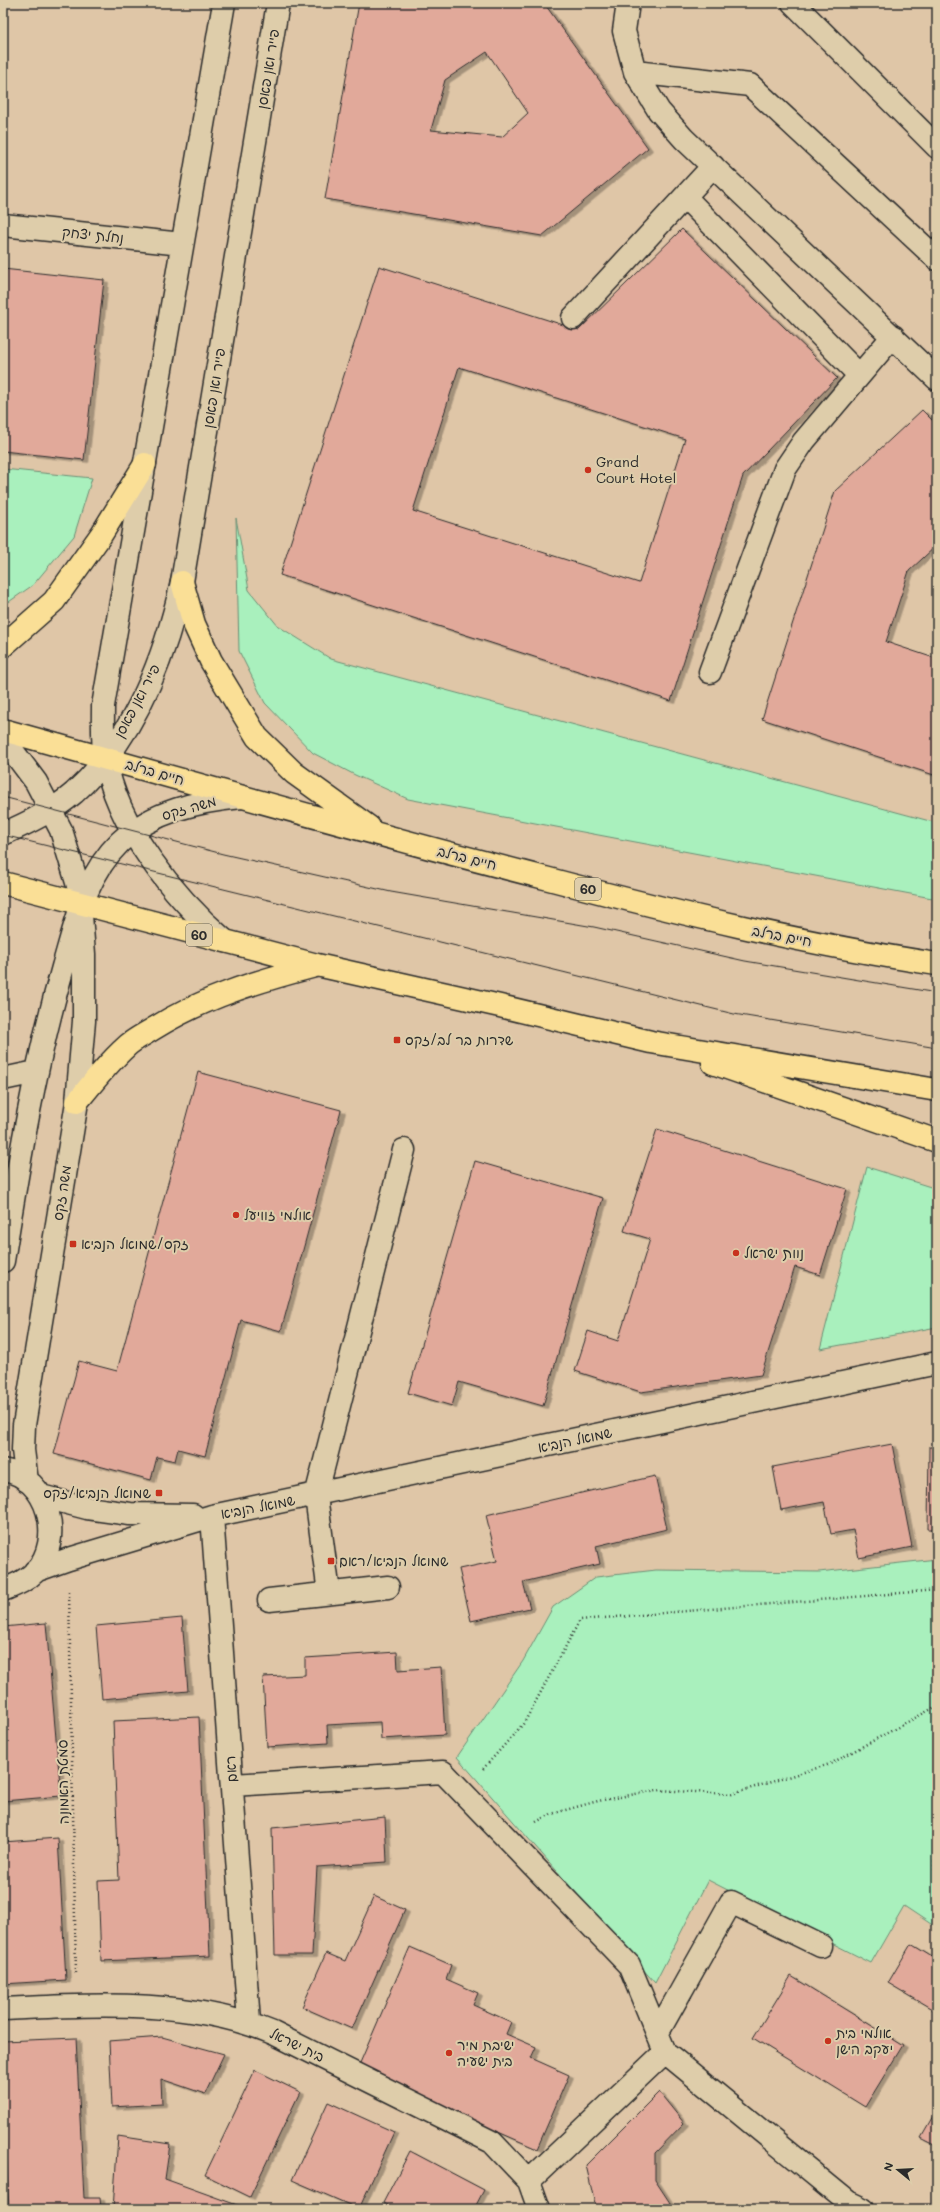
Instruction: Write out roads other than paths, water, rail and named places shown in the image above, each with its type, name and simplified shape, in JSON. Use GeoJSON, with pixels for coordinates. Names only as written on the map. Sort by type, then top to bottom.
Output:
{"type":"FeatureCollection","features":[{"type":"Feature","properties":{"kind":"highway"},"geometry":{"type":"LineString","coordinates":[[3,646],[54,601],[101,535],[145,464]]}},
{"type":"Feature","properties":{"kind":"highway"},"geometry":{"type":"LineString","coordinates":[[182,582],[194,624],[211,661],[257,737],[294,773],[381,835]]}},
{"type":"Feature","properties":{"kind":"highway","name":"חיים ברלב"},"geometry":{"type":"LineString","coordinates":[[3,730],[381,835],[749,929],[937,964]]}},
{"type":"Feature","properties":{"kind":"highway","name":"60"},"geometry":{"type":"LineString","coordinates":[[3,883],[316,965],[500,1006],[651,1042],[937,1090]]}},
{"type":"Feature","properties":{"kind":"highway"},"geometry":{"type":"LineString","coordinates":[[77,1102],[107,1065],[129,1044],[164,1022],[200,1002],[241,986],[316,965]]}},
{"type":"Feature","properties":{"kind":"highway"},"geometry":{"type":"LineString","coordinates":[[651,1042],[937,1141]]}},
{"type":"Feature","properties":{"kind":"street","name":"פייר ואן פאסן"},"geometry":{"type":"LineString","coordinates":[[224,3],[103,706],[102,731],[105,758],[120,806],[134,831],[162,874],[204,922],[225,941]]}},
{"type":"Feature","properties":{"kind":"street","name":"פייר ואן פאסן"},"geometry":{"type":"LineString","coordinates":[[3,834],[52,810],[89,778],[105,758],[138,706],[152,677],[174,616],[182,582],[278,3]]}},
{"type":"Feature","properties":{"kind":"street"},"geometry":{"type":"LineString","coordinates":[[628,3],[624,31],[635,72],[659,111],[684,139],[937,379]]}},
{"type":"Feature","properties":{"kind":"street"},"geometry":{"type":"LineString","coordinates":[[793,3],[937,146]]}},
{"type":"Feature","properties":{"kind":"street"},"geometry":{"type":"LineString","coordinates":[[635,72],[750,85],[937,259]]}},
{"type":"Feature","properties":{"kind":"street"},"geometry":{"type":"LineString","coordinates":[[573,318],[713,166]]}},
{"type":"Feature","properties":{"kind":"street"},"geometry":{"type":"LineString","coordinates":[[685,197],[859,375]]}},
{"type":"Feature","properties":{"kind":"street","name":"נחלת יצחק"},"geometry":{"type":"LineString","coordinates":[[3,225],[182,244]]}},
{"type":"Feature","properties":{"kind":"street"},"geometry":{"type":"LineString","coordinates":[[710,672],[785,468],[804,441],[892,336]]}},
{"type":"Feature","properties":{"kind":"street","name":"משה זקס"},"geometry":{"type":"LineString","coordinates":[[3,738],[36,782],[52,810],[69,851],[81,904],[84,1021],[77,1102],[24,1425],[23,1450],[34,1488],[49,1515],[51,1535],[46,1554],[35,1571]]}},
{"type":"Feature","properties":{"kind":"street","name":"משה זקס"},"geometry":{"type":"LineString","coordinates":[[3,1261],[36,1072],[81,904],[92,880],[104,860],[134,831],[153,819],[176,810],[208,801],[242,797]]}},
{"type":"Feature","properties":{"kind":"street"},"geometry":{"type":"LineString","coordinates":[[3,1079],[36,1072]]}},
{"type":"Feature","properties":{"kind":"street"},"geometry":{"type":"LineString","coordinates":[[329,1593],[316,1496],[404,1150]]}},
{"type":"Feature","properties":{"kind":"street","name":"שמואל הנביא"},"geometry":{"type":"LineString","coordinates":[[35,1571],[69,1559],[212,1516],[316,1496],[937,1363]]}},
{"type":"Feature","properties":{"kind":"street","name":"שמואל הנביא"},"geometry":{"type":"LineString","coordinates":[[3,1470],[10,1472],[34,1488],[87,1508],[130,1514],[212,1516]]}},
{"type":"Feature","properties":{"kind":"street","name":"ראם"},"geometry":{"type":"LineString","coordinates":[[212,1516],[249,2022]]}},
{"type":"Feature","properties":{"kind":"street"},"geometry":{"type":"LineString","coordinates":[[3,1590],[20,1583],[35,1571]]}},
{"type":"Feature","properties":{"kind":"street"},"geometry":{"type":"LineString","coordinates":[[269,1600],[388,1587]]}},
{"type":"Feature","properties":{"kind":"street"},"geometry":{"type":"LineString","coordinates":[[232,1785],[443,1772],[629,1965],[661,2043],[852,2207]]}},
{"type":"Feature","properties":{"kind":"street"},"geometry":{"type":"LineString","coordinates":[[529,2181],[661,2043],[731,1902],[821,1946]]}},
{"type":"Feature","properties":{"kind":"street","name":"בית ישראל"},"geometry":{"type":"LineString","coordinates":[[3,2009],[77,2006],[154,2007],[249,2022],[274,2033],[492,2142],[529,2181],[539,2209]]}},
{"type":"Feature","properties":{"kind":"tram line"},"geometry":{"type":"LineString","coordinates":[[3,797],[223,854],[391,892],[594,927],[745,961],[937,993]]}},
{"type":"Feature","properties":{"kind":"tram line"},"geometry":{"type":"LineString","coordinates":[[3,835],[734,1014],[937,1048]]}},
{"type":"Feature","properties":{"kind":"place","name":"Grand Court Hotel"},"geometry":{"type":"Point","coordinates":[588,470]}},
{"type":"Feature","properties":{"kind":"place","name":"שדרות בר לב/זקס"},"geometry":{"type":"Point","coordinates":[397,1040]}},
{"type":"Feature","properties":{"kind":"place","name":"אולמי זוויעל"},"geometry":{"type":"Point","coordinates":[236,1215]}},
{"type":"Feature","properties":{"kind":"place","name":"זקס/שמואל הנביא"},"geometry":{"type":"Point","coordinates":[73,1244]}},
{"type":"Feature","properties":{"kind":"place","name":"נוות ישראל"},"geometry":{"type":"Point","coordinates":[736,1253]}},
{"type":"Feature","properties":{"kind":"place","name":"שמואל הנביא/זקס"},"geometry":{"type":"Point","coordinates":[159,1493]}},
{"type":"Feature","properties":{"kind":"place","name":"שמואל הנביא/ראם"},"geometry":{"type":"Point","coordinates":[331,1561]}},
{"type":"Feature","properties":{"kind":"place","name":"אולמי בית יעקב הישן"},"geometry":{"type":"Point","coordinates":[828,2041]}},
{"type":"Feature","properties":{"kind":"place","name":"ישיבת מיר בית ישעיה"},"geometry":{"type":"Point","coordinates":[449,2053]}}]}
